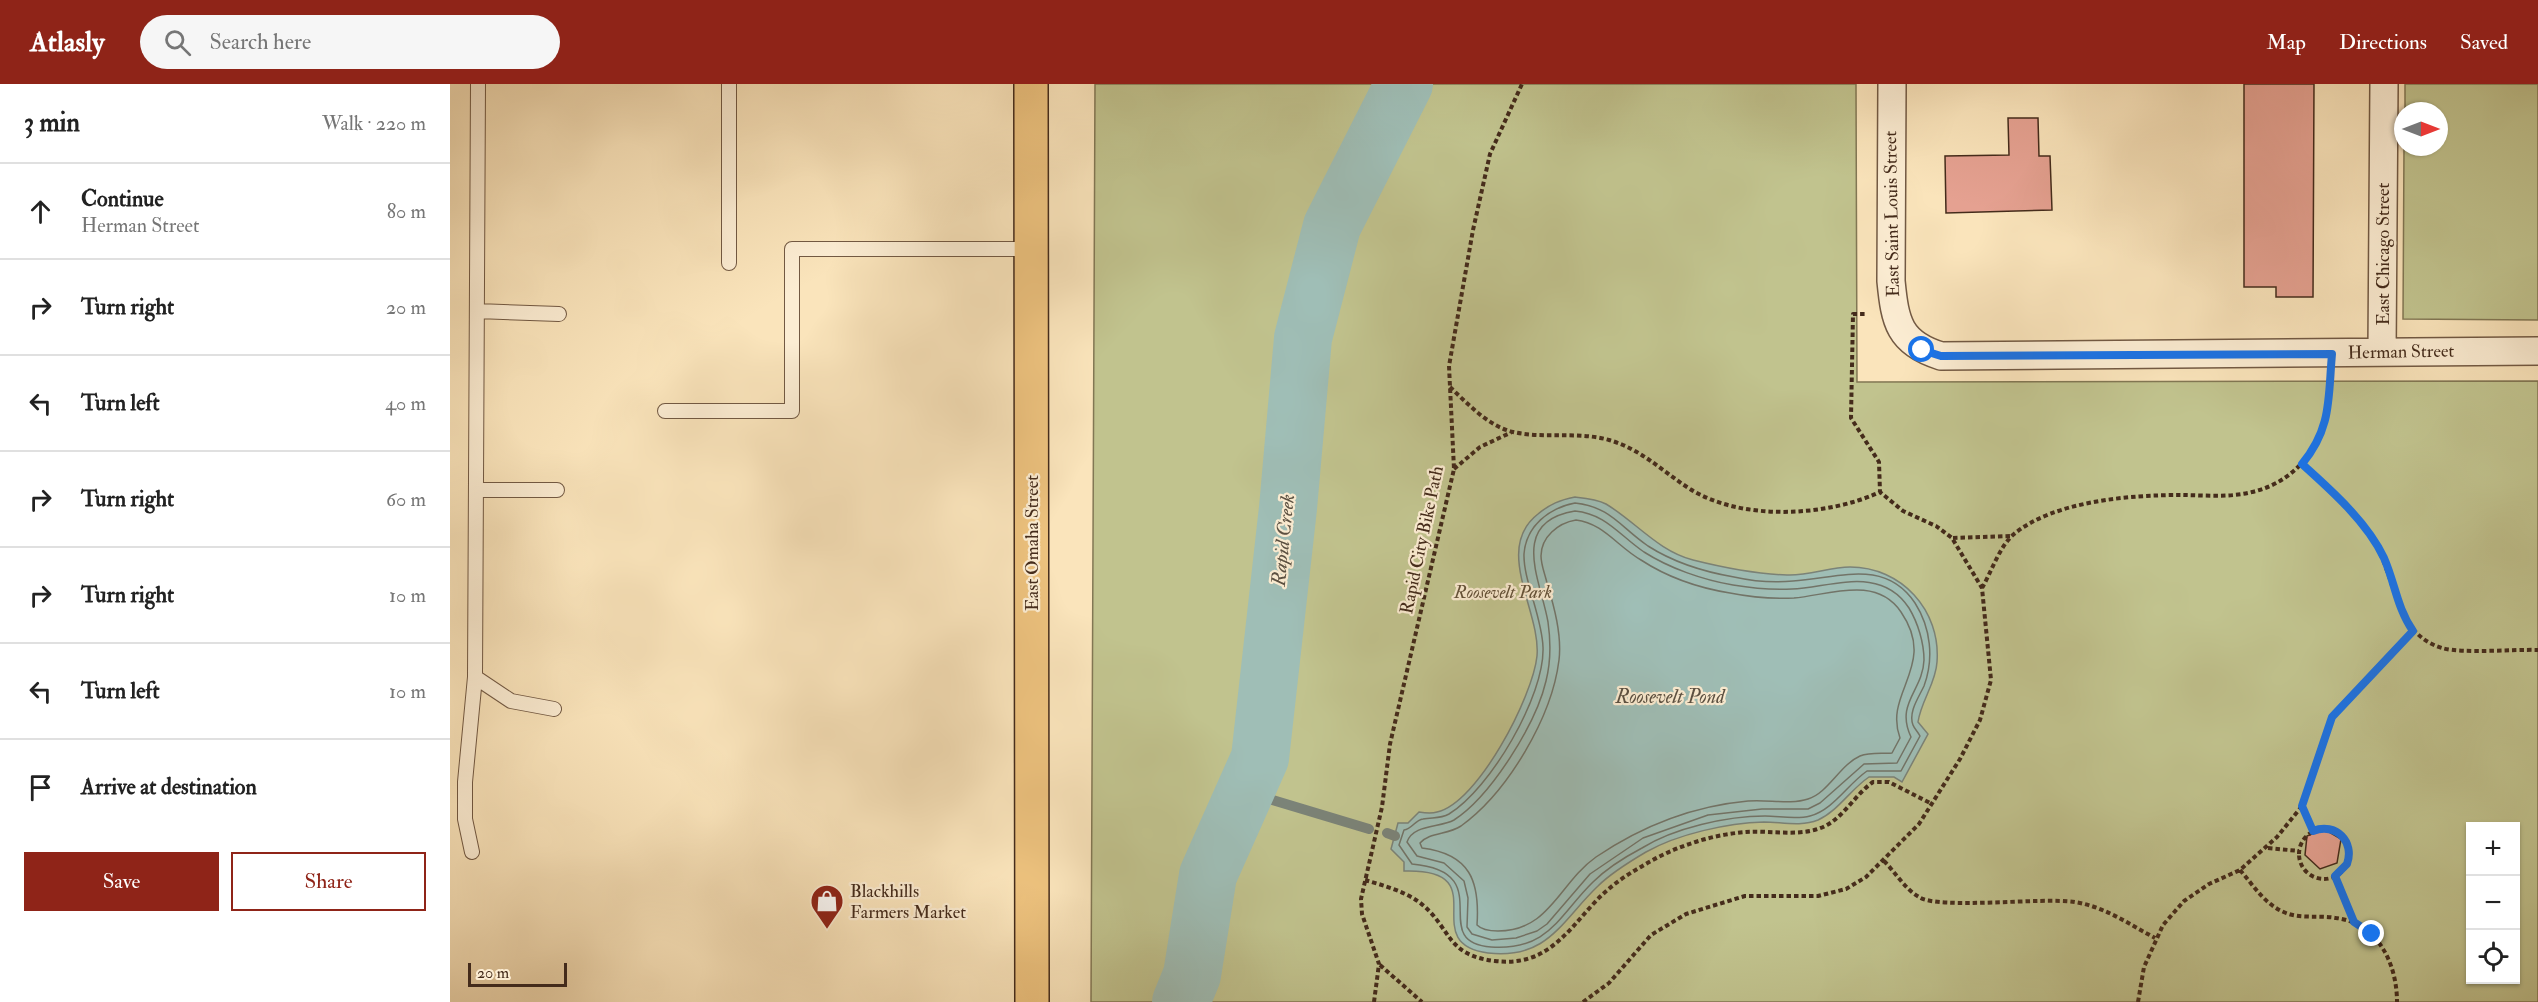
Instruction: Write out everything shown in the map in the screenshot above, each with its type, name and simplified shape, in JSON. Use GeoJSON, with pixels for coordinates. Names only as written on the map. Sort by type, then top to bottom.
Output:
{"type":"FeatureCollection","features":[{"type":"Feature","properties":{"kind":"main road","name":"East Omaha Street"},"geometry":{"type":"LineString","coordinates":[[1031,84],[1032,994]]}},
{"type":"Feature","properties":{"kind":"street","name":"East Saint Louis Street"},"geometry":{"type":"LineString","coordinates":[[1892,84],[1891,281],[1896,322],[1908,339]]}},
{"type":"Feature","properties":{"kind":"street","name":"East Chicago Street"},"geometry":{"type":"LineString","coordinates":[[2382,351],[2384,84]]}},
{"type":"Feature","properties":{"kind":"street","name":"Herman Street"},"geometry":{"type":"LineString","coordinates":[[1908,339],[1922,350],[1941,356],[2538,351]]}},
{"type":"Feature","properties":{"kind":"lane"},"geometry":{"type":"LineString","coordinates":[[472,852],[465,819],[465,782],[475,677],[478,84]]}},
{"type":"Feature","properties":{"kind":"lane"},"geometry":{"type":"LineString","coordinates":[[729,84],[729,263]]}},
{"type":"Feature","properties":{"kind":"lane"},"geometry":{"type":"LineString","coordinates":[[665,411],[792,411],[792,249],[1032,249]]}},
{"type":"Feature","properties":{"kind":"lane"},"geometry":{"type":"LineString","coordinates":[[477,311],[559,314]]}},
{"type":"Feature","properties":{"kind":"lane"},"geometry":{"type":"LineString","coordinates":[[476,490],[557,490]]}},
{"type":"Feature","properties":{"kind":"lane"},"geometry":{"type":"LineString","coordinates":[[475,677],[511,701],[554,709]]}},
{"type":"Feature","properties":{"kind":"path","name":"Rapid City Bike Path"},"geometry":{"type":"LineString","coordinates":[[1374,1002],[1379,964],[1362,914],[1361,898],[1382,807],[1390,744],[1454,469],[1449,366],[1473,230],[1490,154],[1522,84]]}},
{"type":"Feature","properties":{"kind":"path"},"geometry":{"type":"LineString","coordinates":[[1583,1002],[1609,983],[1651,935],[1686,914],[1745,896],[1808,897],[1837,892],[1866,877],[1911,833],[1932,804],[1976,729],[1989,691],[1990,670],[1982,588],[1952,538],[1936,526],[1903,511],[1880,492],[1879,462],[1851,418],[1853,314],[1894,308]]}},
{"type":"Feature","properties":{"kind":"path"},"geometry":{"type":"LineString","coordinates":[[1982,588],[2012,536],[2051,512],[2081,505],[2163,495],[2253,492],[2280,481],[2302,464],[2312,452],[2327,417],[2332,354]]}},
{"type":"Feature","properties":{"kind":"path"},"geometry":{"type":"LineString","coordinates":[[1450,387],[1479,414],[1512,432],[1583,435],[1621,444],[1647,456],[1692,490],[1732,507],[1775,512],[1806,511],[1880,492]]}},
{"type":"Feature","properties":{"kind":"path"},"geometry":{"type":"LineString","coordinates":[[1454,469],[1479,447],[1512,432]]}},
{"type":"Feature","properties":{"kind":"path"},"geometry":{"type":"LineString","coordinates":[[2302,464],[2371,537],[2389,570],[2400,610],[2413,631],[2433,645],[2452,650],[2538,650]]}},
{"type":"Feature","properties":{"kind":"path"},"geometry":{"type":"LineString","coordinates":[[1952,538],[2012,536]]}},
{"type":"Feature","properties":{"kind":"path"},"geometry":{"type":"LineString","coordinates":[[2138,1002],[2144,967],[2155,938],[2184,901],[2209,884],[2240,870],[2267,848],[2302,806],[2332,717],[2413,631]]}},
{"type":"Feature","properties":{"kind":"path"},"geometry":{"type":"LineString","coordinates":[[1365,880],[1418,902],[1436,920],[1455,947],[1484,959],[1503,962],[1524,958],[1552,948],[1579,923],[1596,900],[1620,880],[1682,847],[1707,838],[1743,833],[1812,831],[1834,820],[1873,782],[1889,782],[1932,804]]}},
{"type":"Feature","properties":{"kind":"path"},"geometry":{"type":"LineString","coordinates":[[2302,806],[2313,831]]}},
{"type":"Feature","properties":{"kind":"path"},"geometry":{"type":"LineString","coordinates":[[2332,830],[2339,833],[2348,844],[2347,864],[2335,876],[2326,879],[2312,876],[2301,863],[2299,851],[2303,840],[2313,831],[2332,830]]}},
{"type":"Feature","properties":{"kind":"path"},"geometry":{"type":"LineString","coordinates":[[2267,848],[2299,851]]}},
{"type":"Feature","properties":{"kind":"path"},"geometry":{"type":"LineString","coordinates":[[1884,861],[1920,898],[1945,901],[2076,902],[2102,909],[2155,938]]}},
{"type":"Feature","properties":{"kind":"path"},"geometry":{"type":"LineString","coordinates":[[2240,870],[2266,903],[2285,913],[2354,922],[2378,941],[2390,959],[2397,983],[2397,1002]]}},
{"type":"Feature","properties":{"kind":"path"},"geometry":{"type":"LineString","coordinates":[[2335,876],[2354,922]]}},
{"type":"Feature","properties":{"kind":"path"},"geometry":{"type":"LineString","coordinates":[[1379,964],[1422,1002]]}},
{"type":"Feature","properties":{"kind":"green space","name":"Roosevelt Park"},"geometry":{"type":"Polygon","coordinates":[[[1095,84],[1856,84],[1857,382],[2538,381],[2538,1002],[1091,1002],[1095,84]]]}},
{"type":"Feature","properties":{"kind":"green space"},"geometry":{"type":"Polygon","coordinates":[[[2405,84],[2538,84],[2538,320],[2403,319],[2404,156],[2448,156],[2448,102],[2405,102],[2405,84]]]}},
{"type":"Feature","properties":{"kind":"water","name":"Roosevelt Pond"},"geometry":{"type":"Polygon","coordinates":[[[1575,497],[1606,504],[1658,543],[1680,556],[1693,560],[1740,570],[1775,574],[1795,575],[1842,567],[1869,569],[1901,583],[1925,609],[1937,643],[1936,670],[1918,722],[1928,734],[1902,782],[1894,777],[1869,777],[1832,811],[1811,822],[1798,824],[1764,822],[1734,825],[1673,840],[1646,852],[1609,877],[1552,935],[1540,944],[1508,954],[1488,953],[1467,946],[1457,936],[1453,893],[1447,881],[1432,873],[1404,871],[1404,862],[1391,849],[1398,823],[1408,823],[1419,812],[1437,812],[1453,804],[1486,769],[1501,746],[1525,696],[1537,656],[1533,620],[1522,581],[1519,545],[1525,528],[1538,514],[1555,503],[1575,497]]]}},
{"type":"Feature","properties":{"kind":"building"},"geometry":{"type":"Polygon","coordinates":[[[2244,84],[2314,84],[2313,297],[2276,297],[2276,287],[2244,287],[2244,84]]]}},
{"type":"Feature","properties":{"kind":"building"},"geometry":{"type":"Polygon","coordinates":[[[2008,118],[2038,118],[2039,156],[2050,156],[2052,210],[1946,213],[1945,156],[2009,155],[2008,118]]]}},
{"type":"Feature","properties":{"kind":"building"},"geometry":{"type":"Polygon","coordinates":[[[2324,829],[2341,839],[2337,863],[2320,869],[2305,855],[2307,836],[2324,829]]]}},
{"type":"Feature","properties":{"kind":"waterway","name":"Rapid Creek"},"geometry":{"type":"LineString","coordinates":[[1181,1002],[1192,975],[1208,875],[1260,758],[1288,508],[1303,338],[1332,226],[1404,84]]}},
{"type":"Feature","properties":{"kind":"waterway"},"geometry":{"type":"LineString","coordinates":[[1246,792],[1369,829]]}},
{"type":"Feature","properties":{"kind":"waterway"},"geometry":{"type":"LineString","coordinates":[[1387,833],[1395,836]]}},
{"type":"Feature","properties":{"kind":"place","name":"Blackhills Farmers Market"},"geometry":{"type":"Point","coordinates":[827,930]}},
{"type":"Feature","properties":{"kind":"route"},"geometry":{"type":"LineString","coordinates":[[1922,350],[1941,356],[2332,354],[2330,409],[2312,452],[2302,464],[2371,537],[2389,570],[2400,610],[2413,631],[2353,692],[2332,717],[2326,728],[2302,806],[2313,831],[2324,828],[2332,830],[2339,833],[2348,844],[2347,864],[2344,870],[2335,876],[2354,922],[2372,934]]}}]}
